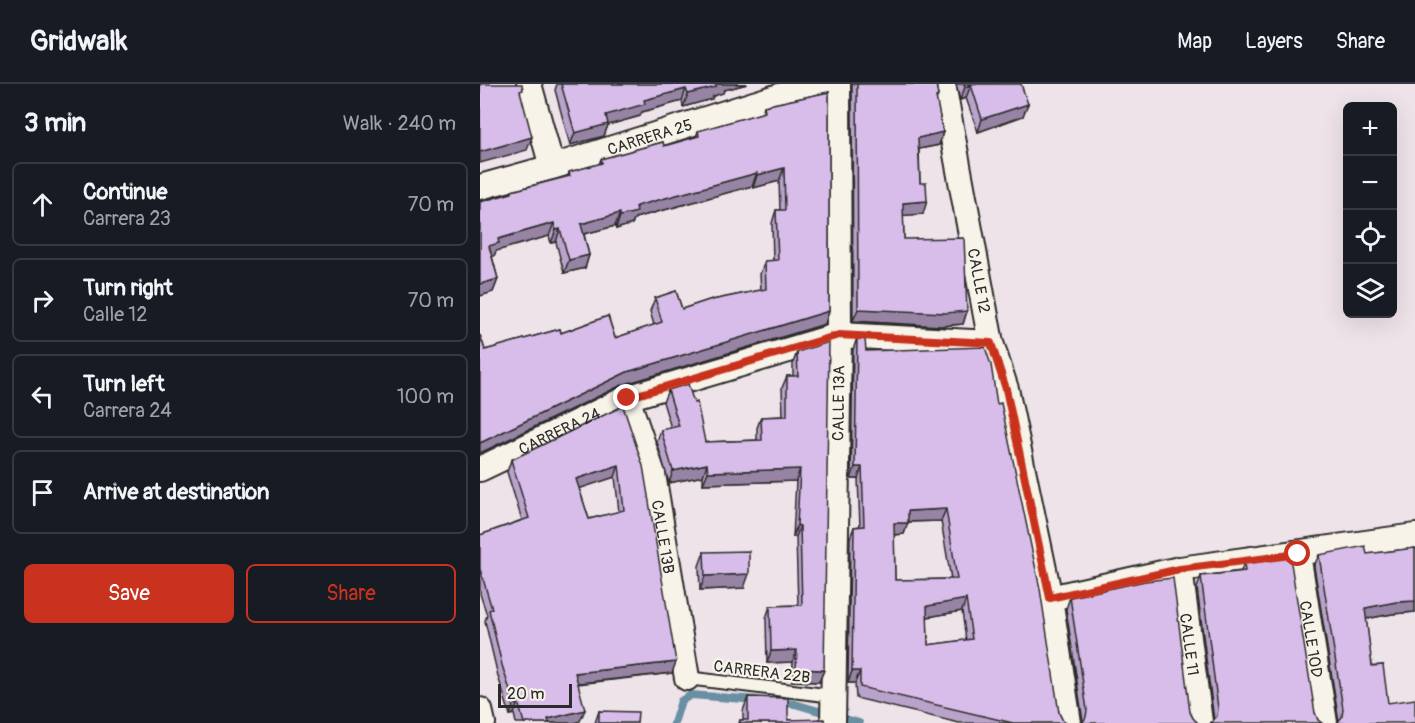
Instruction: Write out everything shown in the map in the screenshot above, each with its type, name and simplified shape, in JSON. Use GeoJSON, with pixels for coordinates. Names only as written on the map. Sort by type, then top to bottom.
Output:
{"type":"FeatureCollection","features":[{"type":"Feature","properties":{"kind":"street"},"geometry":{"type":"LineString","coordinates":[[529,84],[552,167]]}},
{"type":"Feature","properties":{"kind":"street","name":"CARRERA 25"},"geometry":{"type":"LineString","coordinates":[[480,187],[552,167],[818,84]]}},
{"type":"Feature","properties":{"kind":"street","name":"CALLE 13A"},"geometry":{"type":"LineString","coordinates":[[833,723],[839,335],[838,84]]}},
{"type":"Feature","properties":{"kind":"street","name":"CALLE 12"},"geometry":{"type":"LineString","coordinates":[[943,84],[991,343],[1006,389],[1050,598],[1069,723]]}},
{"type":"Feature","properties":{"kind":"street","name":"CARRERA 24"},"geometry":{"type":"LineString","coordinates":[[480,469],[627,398],[839,335],[991,343]]}},
{"type":"Feature","properties":{"kind":"street","name":"CALLE 13B"},"geometry":{"type":"LineString","coordinates":[[627,398],[653,474],[687,678]]}},
{"type":"Feature","properties":{"kind":"street"},"geometry":{"type":"LineString","coordinates":[[1050,598],[1180,569],[1415,536]]}},
{"type":"Feature","properties":{"kind":"street","name":"CALLE 10D"},"geometry":{"type":"LineString","coordinates":[[1298,554],[1325,723]]}},
{"type":"Feature","properties":{"kind":"street","name":"CALLE 11"},"geometry":{"type":"LineString","coordinates":[[1180,569],[1200,722]]}},
{"type":"Feature","properties":{"kind":"street"},"geometry":{"type":"LineString","coordinates":[[480,710],[483,723]]}},
{"type":"Feature","properties":{"kind":"lane","name":"CARRERA 22B"},"geometry":{"type":"LineString","coordinates":[[687,678],[833,696]]}},
{"type":"Feature","properties":{"kind":"building"},"geometry":{"type":"Polygon","coordinates":[[[480,84],[522,84],[523,90],[520,91],[532,137],[480,152],[480,84]]]}},
{"type":"Feature","properties":{"kind":"building"},"geometry":{"type":"Polygon","coordinates":[[[561,84],[716,84],[716,87],[688,94],[686,89],[644,100],[645,104],[606,115],[608,124],[575,133],[561,84]]]}},
{"type":"Feature","properties":{"kind":"building"},"geometry":{"type":"Polygon","coordinates":[[[857,84],[936,84],[938,96],[936,97],[943,132],[918,138],[920,183],[926,183],[927,201],[903,203],[904,239],[964,238],[967,311],[946,313],[858,309],[857,84]]]}},
{"type":"Feature","properties":{"kind":"building"},"geometry":{"type":"Polygon","coordinates":[[[964,84],[1021,84],[1028,104],[982,119],[971,85],[965,87],[964,84]]]}},
{"type":"Feature","properties":{"kind":"building"},"geometry":{"type":"Polygon","coordinates":[[[829,92],[829,311],[627,372],[480,443],[480,335],[485,350],[560,329],[561,333],[608,316],[615,338],[662,322],[655,298],[676,291],[682,309],[712,299],[766,289],[765,261],[778,260],[776,210],[785,210],[784,168],[757,175],[757,173],[636,206],[637,212],[620,216],[620,213],[581,224],[589,255],[569,260],[560,229],[556,230],[554,223],[498,239],[499,243],[489,246],[498,279],[480,284],[480,202],[570,176],[569,172],[602,163],[601,159],[663,142],[664,146],[699,136],[698,131],[765,112],[764,106],[829,92]]]}},
{"type":"Feature","properties":{"kind":"building"},"geometry":{"type":"Polygon","coordinates":[[[857,338],[865,339],[866,351],[985,347],[991,365],[997,404],[1001,403],[1040,589],[1059,713],[1066,723],[1013,723],[860,687],[860,671],[852,671],[854,527],[864,526],[862,467],[855,467],[857,338]],[[946,509],[908,511],[908,523],[894,523],[895,580],[957,579],[946,509]],[[966,599],[927,606],[928,645],[972,639],[966,599]]]}},
{"type":"Feature","properties":{"kind":"building"},"geometry":{"type":"Polygon","coordinates":[[[829,342],[824,670],[796,669],[797,650],[771,651],[770,606],[802,605],[800,526],[797,525],[800,469],[708,472],[707,464],[673,471],[661,430],[679,426],[668,390],[688,384],[694,403],[697,402],[705,442],[762,440],[761,417],[787,416],[787,376],[798,376],[797,352],[829,342]]]}},
{"type":"Feature","properties":{"kind":"building"},"geometry":{"type":"Polygon","coordinates":[[[623,406],[643,466],[676,662],[575,673],[585,710],[548,719],[549,723],[524,723],[518,702],[514,703],[502,665],[489,610],[492,609],[480,569],[480,535],[529,518],[511,460],[623,406]],[[619,465],[576,479],[589,519],[624,510],[619,465]]]}},
{"type":"Feature","properties":{"kind":"building"},"geometry":{"type":"Polygon","coordinates":[[[1365,546],[1367,554],[1415,548],[1415,601],[1365,608],[1372,666],[1383,665],[1388,703],[1415,699],[1415,723],[1337,723],[1342,717],[1343,709],[1319,555],[1365,546]]]}},
{"type":"Feature","properties":{"kind":"building"},"geometry":{"type":"Polygon","coordinates":[[[749,551],[749,574],[705,576],[704,552],[749,551]]]}},
{"type":"Feature","properties":{"kind":"building"},"geometry":{"type":"Polygon","coordinates":[[[1290,557],[1315,713],[1322,723],[1210,723],[1217,716],[1218,708],[1201,576],[1245,571],[1244,563],[1290,557]]]}},
{"type":"Feature","properties":{"kind":"building"},"geometry":{"type":"Polygon","coordinates":[[[1173,578],[1190,712],[1198,723],[1080,723],[1086,717],[1087,710],[1070,597],[1145,581],[1173,578]]]}},
{"type":"Feature","properties":{"kind":"building"},"geometry":{"type":"Polygon","coordinates":[[[748,697],[788,698],[788,720],[824,719],[825,723],[740,723],[740,720],[748,720],[748,697]]]}},
{"type":"Feature","properties":{"kind":"building"},"geometry":{"type":"Polygon","coordinates":[[[599,711],[638,712],[637,723],[599,723],[599,711]]]}},
{"type":"Feature","properties":{"kind":"waterway"},"geometry":{"type":"LineString","coordinates":[[674,723],[681,701],[691,695],[757,700]]}},
{"type":"Feature","properties":{"kind":"waterway"},"geometry":{"type":"LineString","coordinates":[[781,703],[795,704],[859,723]]}},
{"type":"Feature","properties":{"kind":"route"},"geometry":{"type":"LineString","coordinates":[[627,398],[839,335],[991,343],[1006,389],[1050,598],[1180,569],[1298,554]]}}]}
